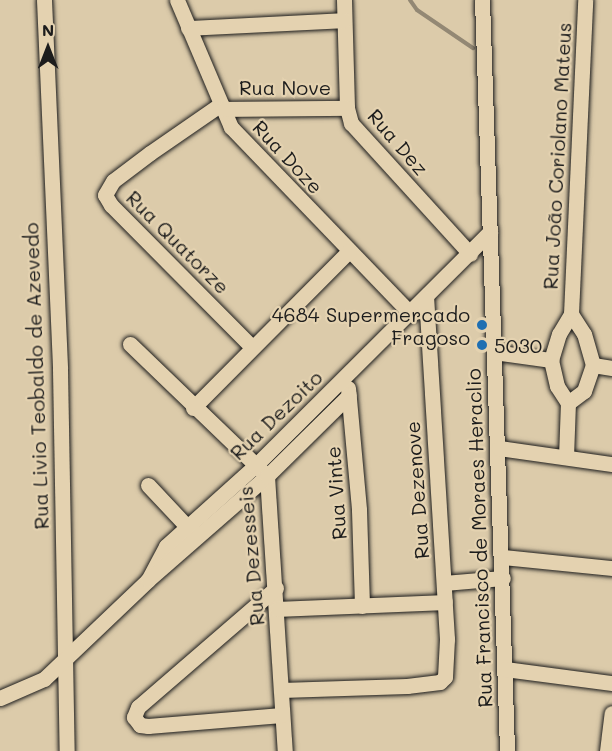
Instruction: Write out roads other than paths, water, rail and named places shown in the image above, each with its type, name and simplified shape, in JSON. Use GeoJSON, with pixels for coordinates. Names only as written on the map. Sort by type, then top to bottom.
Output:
{"type":"FeatureCollection","features":[{"type":"Feature","properties":{"kind":"street","name":"Rua Livio Teobaldo de Azevedo"},"geometry":{"type":"LineString","coordinates":[[44,0],[60,390],[67,751]]}},
{"type":"Feature","properties":{"kind":"street","name":"Rua Doze"},"geometry":{"type":"LineString","coordinates":[[177,0],[222,106],[244,144],[411,314]]}},
{"type":"Feature","properties":{"kind":"street","name":"Rua Dez"},"geometry":{"type":"LineString","coordinates":[[344,0],[347,108],[351,123],[470,254]]}},
{"type":"Feature","properties":{"kind":"street","name":"Rua Francisco de Moraes Heraclio"},"geometry":{"type":"LineString","coordinates":[[482,0],[503,557],[507,751]]}},
{"type":"Feature","properties":{"kind":"street","name":"Rua João Coriolano Mateus"},"geometry":{"type":"LineString","coordinates":[[551,360],[559,334],[571,315],[585,0]]}},
{"type":"Feature","properties":{"kind":"street"},"geometry":{"type":"LineString","coordinates":[[188,28],[344,21]]}},
{"type":"Feature","properties":{"kind":"street","name":"Rua Nove"},"geometry":{"type":"LineString","coordinates":[[222,106],[347,108]]}},
{"type":"Feature","properties":{"kind":"street","name":"Rua Quatorze"},"geometry":{"type":"LineString","coordinates":[[222,106],[143,158],[109,185],[105,195],[111,205],[252,347]]}},
{"type":"Feature","properties":{"kind":"street","name":"Rua Dezoito"},"geometry":{"type":"LineString","coordinates":[[148,580],[160,553],[255,466],[411,314],[490,232]]}},
{"type":"Feature","properties":{"kind":"street"},"geometry":{"type":"LineString","coordinates":[[193,408],[349,252]]}},
{"type":"Feature","properties":{"kind":"street","name":"Rua Dezenove"},"geometry":{"type":"LineString","coordinates":[[281,690],[407,686],[444,679],[447,656],[445,602],[426,299]]}},
{"type":"Feature","properties":{"kind":"street","name":"Rua João Coriolano Mateus"},"geometry":{"type":"LineString","coordinates":[[571,315],[584,334],[593,365]]}},
{"type":"Feature","properties":{"kind":"street","name":"Rua Dezesseis"},"geometry":{"type":"LineString","coordinates":[[130,344],[193,408],[267,476],[278,609],[285,751]]}},
{"type":"Feature","properties":{"kind":"street"},"geometry":{"type":"LineString","coordinates":[[494,352],[551,360],[557,386],[568,403],[566,457]]}},
{"type":"Feature","properties":{"kind":"street"},"geometry":{"type":"LineString","coordinates":[[568,403],[584,391],[593,365],[612,368]]}},
{"type":"Feature","properties":{"kind":"street","name":"Rua Vinte"},"geometry":{"type":"LineString","coordinates":[[346,376],[359,510],[362,606]]}},
{"type":"Feature","properties":{"kind":"street","name":"Rua Dezoito"},"geometry":{"type":"LineString","coordinates":[[0,698],[28,688],[64,661],[148,580],[199,539],[267,476],[349,395]]}},
{"type":"Feature","properties":{"kind":"street"},"geometry":{"type":"LineString","coordinates":[[499,448],[612,464]]}},
{"type":"Feature","properties":{"kind":"street"},"geometry":{"type":"LineString","coordinates":[[148,485],[199,539]]}},
{"type":"Feature","properties":{"kind":"street"},"geometry":{"type":"LineString","coordinates":[[503,557],[612,567]]}},
{"type":"Feature","properties":{"kind":"street"},"geometry":{"type":"LineString","coordinates":[[444,583],[503,578]]}},
{"type":"Feature","properties":{"kind":"street"},"geometry":{"type":"LineString","coordinates":[[276,588],[138,707],[135,717],[140,725],[148,726],[282,715]]}},
{"type":"Feature","properties":{"kind":"street"},"geometry":{"type":"LineString","coordinates":[[278,609],[445,602]]}},
{"type":"Feature","properties":{"kind":"street"},"geometry":{"type":"LineString","coordinates":[[505,669],[612,683]]}},
{"type":"Feature","properties":{"kind":"street"},"geometry":{"type":"LineString","coordinates":[[609,745],[612,713]]}},
{"type":"Feature","properties":{"kind":"waterway"},"geometry":{"type":"LineString","coordinates":[[410,0],[417,10],[473,48]]}},
{"type":"Feature","properties":{"kind":"place","name":"4684 Supermercado Fragoso"},"geometry":{"type":"Point","coordinates":[482,325]}},
{"type":"Feature","properties":{"kind":"place","name":"5030"},"geometry":{"type":"Point","coordinates":[482,345]}}]}
